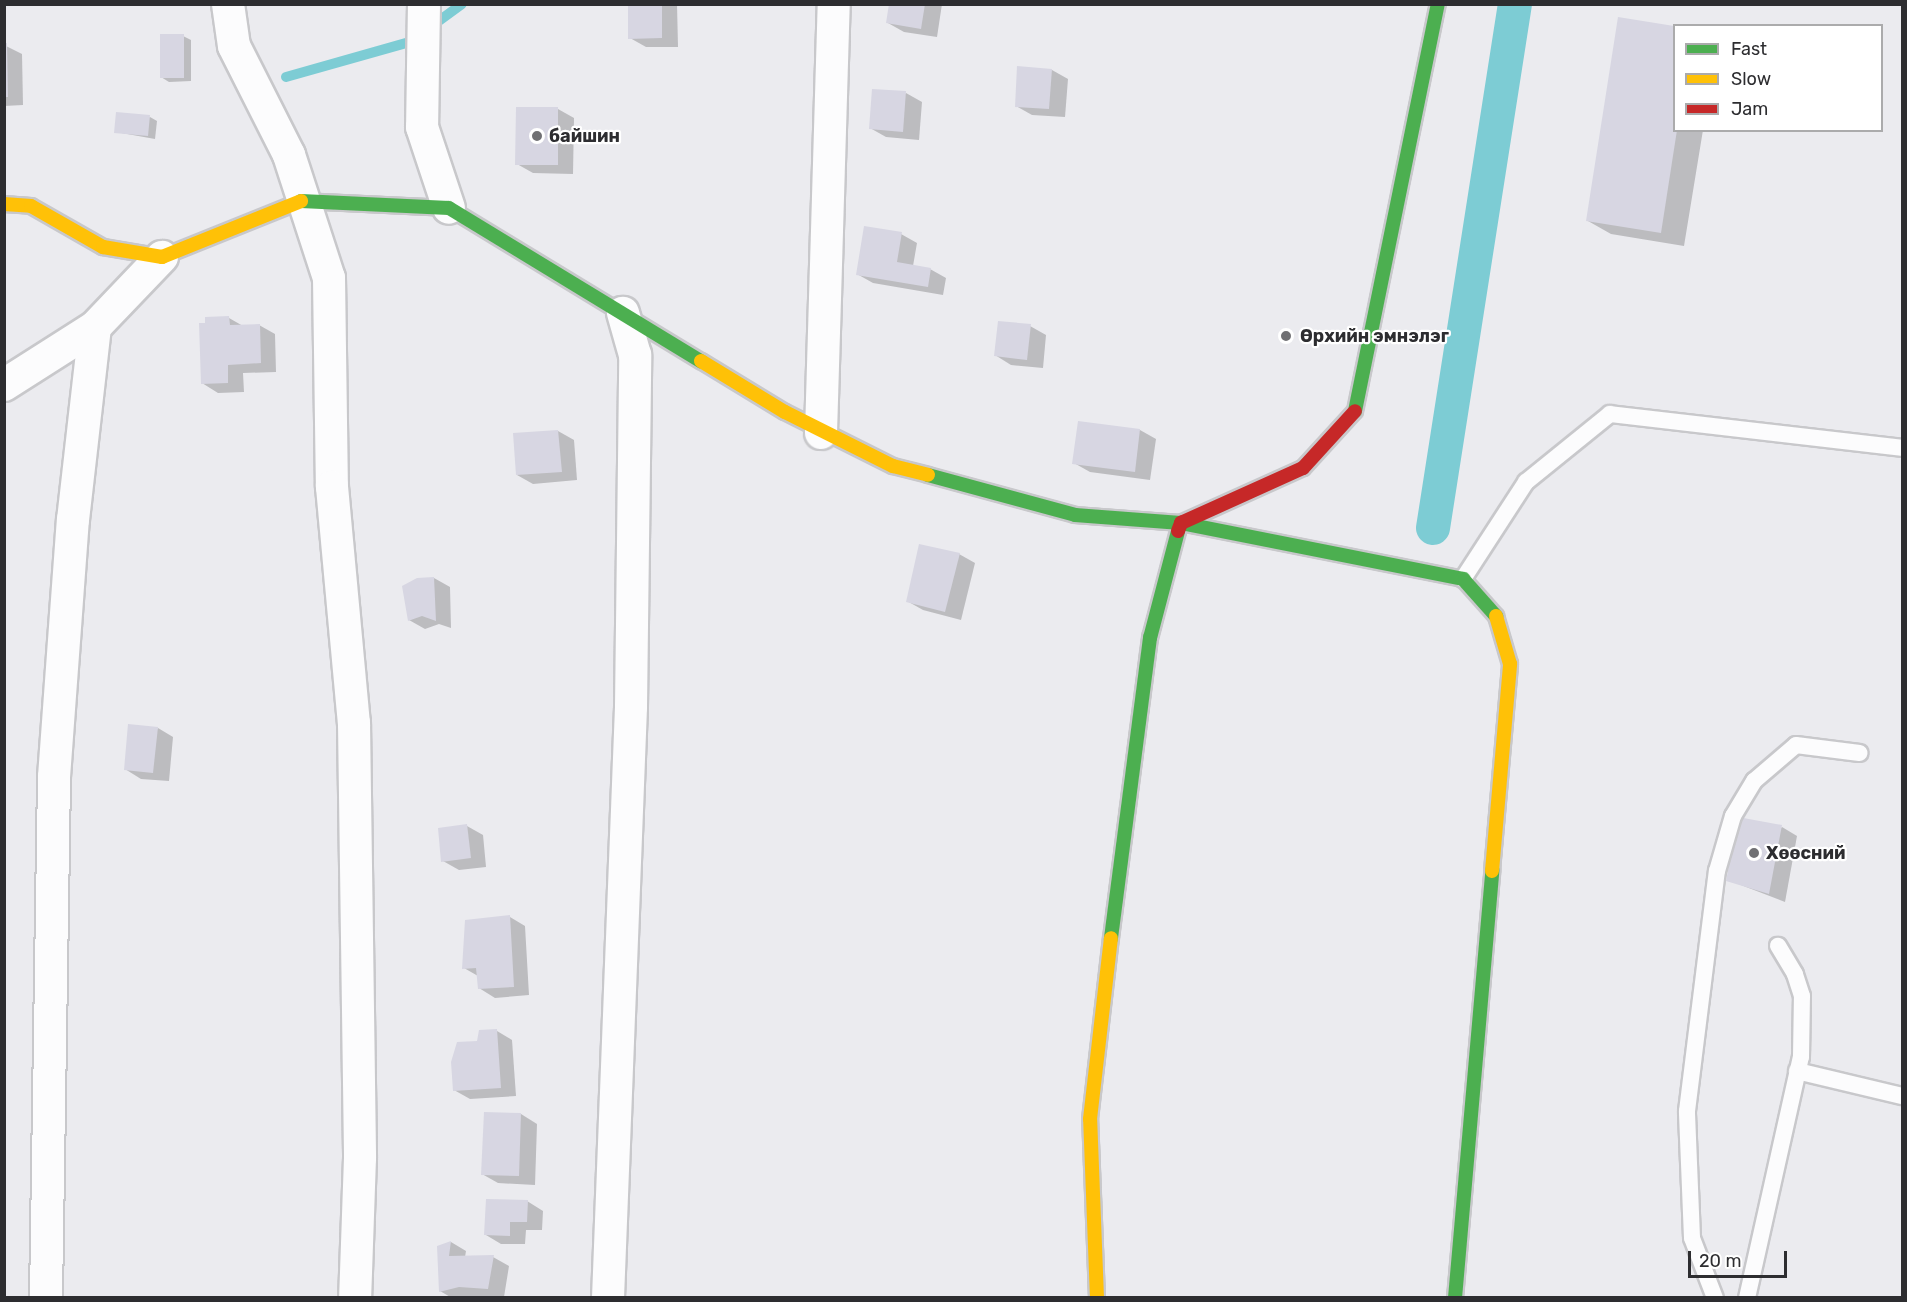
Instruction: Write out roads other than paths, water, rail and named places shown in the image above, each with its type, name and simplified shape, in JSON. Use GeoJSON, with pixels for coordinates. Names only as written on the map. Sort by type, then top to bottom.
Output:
{"type":"FeatureCollection","features":[{"type":"Feature","properties":{"kind":"street"},"geometry":{"type":"LineString","coordinates":[[228,4],[234,46],[289,154],[306,199],[329,278],[332,487],[354,723],[360,1158],[355,1298]]}},
{"type":"Feature","properties":{"kind":"street"},"geometry":{"type":"LineString","coordinates":[[821,433],[834,4]]}},
{"type":"Feature","properties":{"kind":"street"},"geometry":{"type":"LineString","coordinates":[[1097,1298],[1090,1119],[1136,725],[1159,593],[1182,523],[1303,468],[1355,411],[1438,4]]}},
{"type":"Feature","properties":{"kind":"street"},"geometry":{"type":"LineString","coordinates":[[423,8],[422,127],[449,208]]}},
{"type":"Feature","properties":{"kind":"street"},"geometry":{"type":"LineString","coordinates":[[4,385],[95,327],[162,257],[306,199],[449,208],[821,433],[893,466],[1075,514],[1182,523],[1463,579],[1495,613],[1510,664],[1455,1298]]}},
{"type":"Feature","properties":{"kind":"street"},"geometry":{"type":"LineString","coordinates":[[4,204],[31,206],[104,247],[162,257]]}},
{"type":"Feature","properties":{"kind":"street"},"geometry":{"type":"LineString","coordinates":[[608,1298],[631,707],[635,355],[623,313]]}},
{"type":"Feature","properties":{"kind":"street"},"geometry":{"type":"LineString","coordinates":[[46,1298],[54,777],[73,520],[95,327]]}},
{"type":"Feature","properties":{"kind":"lane"},"geometry":{"type":"LineString","coordinates":[[1463,579],[1526,482],[1610,414],[1902,447]]}},
{"type":"Feature","properties":{"kind":"lane"},"geometry":{"type":"LineString","coordinates":[[1715,1298],[1692,1238],[1687,1111],[1717,871],[1733,816],[1754,781],[1796,746],[1859,753]]}},
{"type":"Feature","properties":{"kind":"lane"},"geometry":{"type":"LineString","coordinates":[[1747,1298],[1797,1071],[1802,996],[1795,974],[1778,946]]}},
{"type":"Feature","properties":{"kind":"lane"},"geometry":{"type":"LineString","coordinates":[[1797,1071],[1902,1096]]}},
{"type":"Feature","properties":{"kind":"waterway"},"geometry":{"type":"LineString","coordinates":[[286,77],[410,42],[462,4]]}},
{"type":"Feature","properties":{"kind":"waterway"},"geometry":{"type":"LineString","coordinates":[[1433,528],[1515,4]]}},
{"type":"Feature","properties":{"kind":"place","name":"байшин"},"geometry":{"type":"Point","coordinates":[537,136]}},
{"type":"Feature","properties":{"kind":"place","name":"Өрхийн эмнэлэг"},"geometry":{"type":"Point","coordinates":[1286,336]}},
{"type":"Feature","properties":{"kind":"place","name":"Хөөсний"},"geometry":{"type":"Point","coordinates":[1754,853]}}]}
